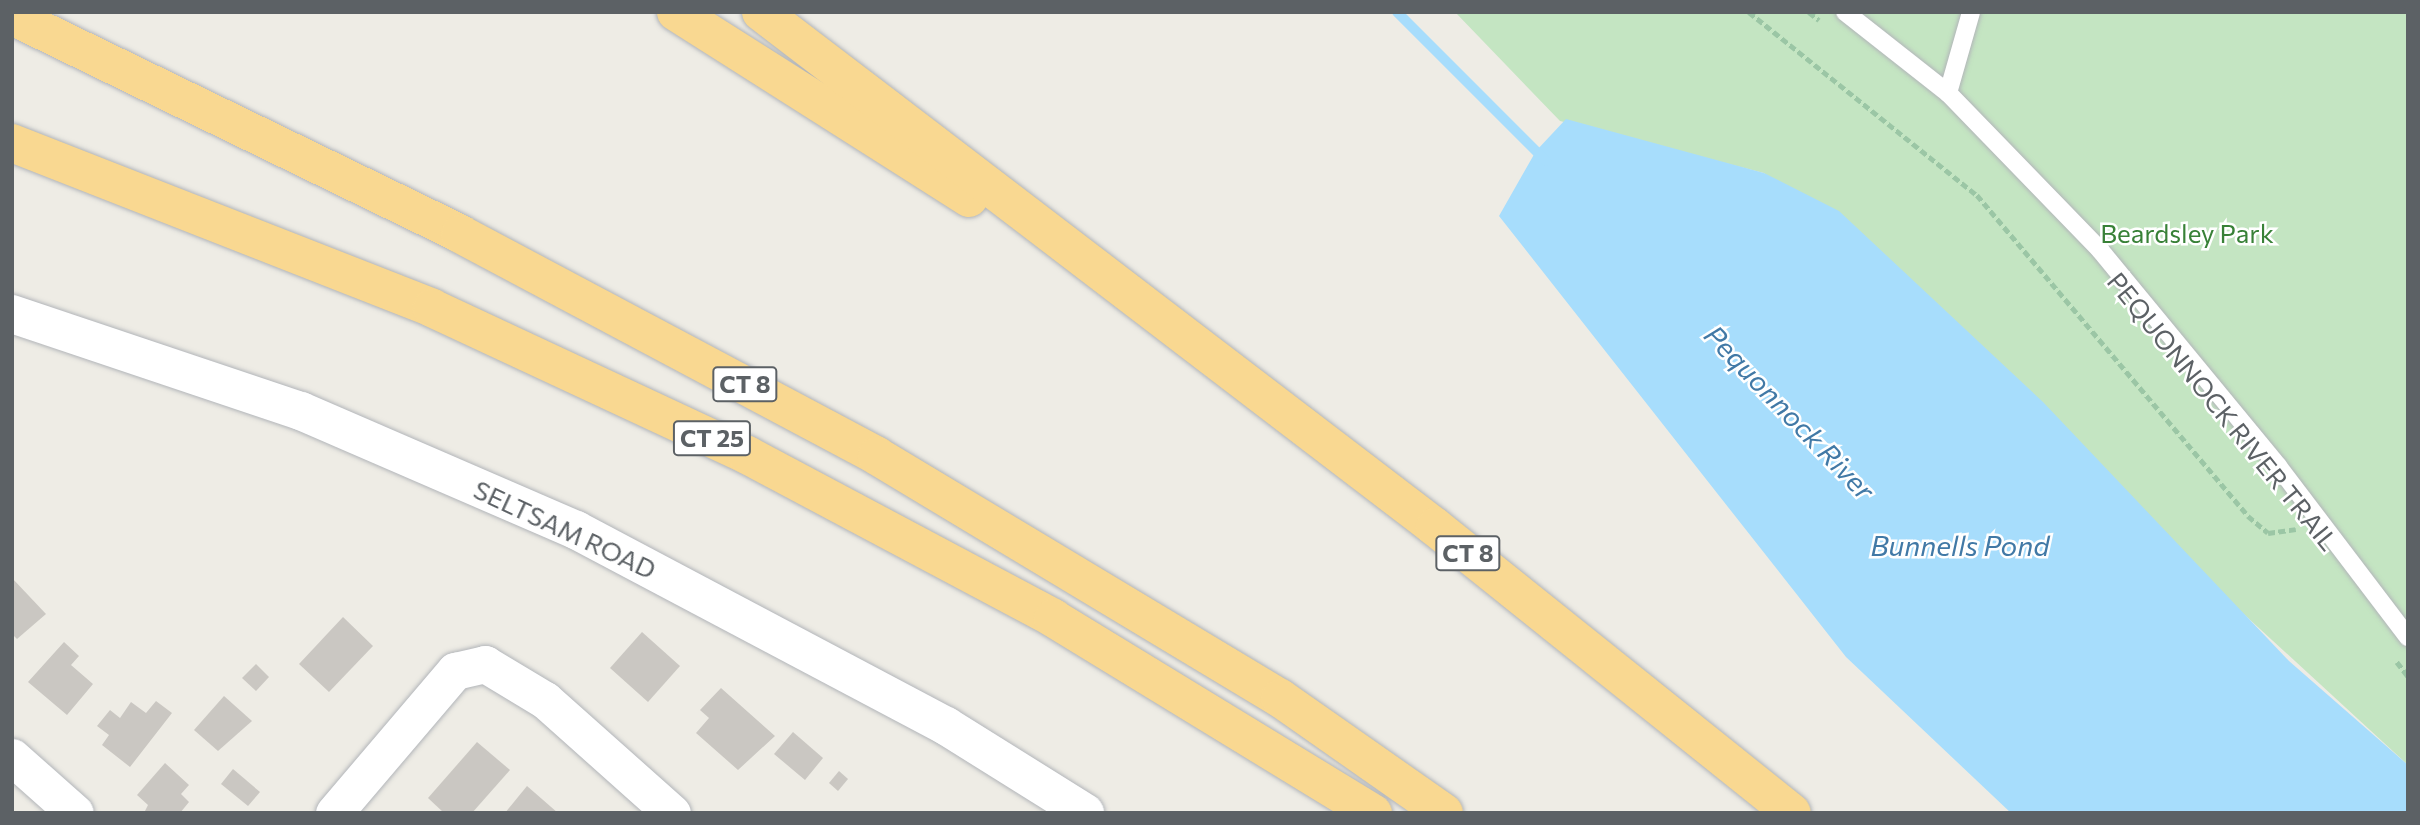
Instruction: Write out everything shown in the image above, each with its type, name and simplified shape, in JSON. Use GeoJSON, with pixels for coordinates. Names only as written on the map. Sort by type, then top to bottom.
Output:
{"type":"FeatureCollection","features":[{"type":"Feature","properties":{"kind":"highway"},"geometry":{"type":"LineString","coordinates":[[676,12],[1136,304]]}},
{"type":"Feature","properties":{"kind":"highway","name":"CT 8"},"geometry":{"type":"LineString","coordinates":[[761,12],[1136,304],[1446,536],[1792,813]]}},
{"type":"Feature","properties":{"kind":"highway","name":"CT 8"},"geometry":{"type":"LineString","coordinates":[[12,16],[460,234],[877,456],[1280,698],[1444,813]]}},
{"type":"Feature","properties":{"kind":"highway","name":"CT 25"},"geometry":{"type":"LineString","coordinates":[[12,143],[432,308],[747,455],[1053,618],[1373,813]]}},
{"type":"Feature","properties":{"kind":"main road","name":"SELTSAM ROAD"},"geometry":{"type":"LineString","coordinates":[[12,314],[301,411],[576,530],[946,726],[1085,813]]}},
{"type":"Feature","properties":{"kind":"street"},"geometry":{"type":"LineString","coordinates":[[334,813],[455,671],[485,664],[514,678],[672,813]]}},
{"type":"Feature","properties":{"kind":"street"},"geometry":{"type":"LineString","coordinates":[[12,757],[75,813]]}},
{"type":"Feature","properties":{"kind":"lane"},"geometry":{"type":"LineString","coordinates":[[1845,12],[1948,93],[2100,250],[2408,637]]}},
{"type":"Feature","properties":{"kind":"lane"},"geometry":{"type":"LineString","coordinates":[[1948,93],[1970,12]]}},
{"type":"Feature","properties":{"kind":"path"},"geometry":{"type":"LineString","coordinates":[[1749,12],[1977,195],[2248,516],[2279,536],[2297,528]]}},
{"type":"Feature","properties":{"kind":"path"},"geometry":{"type":"LineString","coordinates":[[1809,12],[1826,25]]}},
{"type":"Feature","properties":{"kind":"path","name":"PEQUONNOCK RIVER TRAIL"},"geometry":{"type":"LineString","coordinates":[[2288,517],[2305,539]]}},
{"type":"Feature","properties":{"kind":"path"},"geometry":{"type":"LineString","coordinates":[[2392,655],[2408,676]]}},
{"type":"Feature","properties":{"kind":"green space","name":"Beardsley Park"},"geometry":{"type":"Polygon","coordinates":[[[1455,12],[2408,12],[2408,765],[1764,173],[1560,121],[1455,12]]]}},
{"type":"Feature","properties":{"kind":"water","name":"Bunnells Pond"},"geometry":{"type":"Polygon","coordinates":[[[1566,119],[1764,173],[1839,211],[2043,402],[2289,661],[2408,765],[2408,813],[2011,813],[1846,657],[1499,216],[1536,151],[1566,119]]]}},
{"type":"Feature","properties":{"kind":"building"},"geometry":{"type":"Polygon","coordinates":[[[12,578],[46,614],[17,639],[12,634],[12,578]]]}},
{"type":"Feature","properties":{"kind":"building"},"geometry":{"type":"Polygon","coordinates":[[[343,617],[373,646],[329,692],[299,664],[343,617]]]}},
{"type":"Feature","properties":{"kind":"building"},"geometry":{"type":"Polygon","coordinates":[[[642,632],[680,666],[648,702],[610,668],[642,632]]]}},
{"type":"Feature","properties":{"kind":"building"},"geometry":{"type":"Polygon","coordinates":[[[64,642],[79,656],[71,665],[93,684],[67,715],[28,682],[64,642]]]}},
{"type":"Feature","properties":{"kind":"building"},"geometry":{"type":"Polygon","coordinates":[[[256,664],[269,677],[256,691],[242,678],[256,664]]]}},
{"type":"Feature","properties":{"kind":"building"},"geometry":{"type":"Polygon","coordinates":[[[721,688],[775,736],[738,770],[696,733],[709,718],[700,710],[721,688]]]}},
{"type":"Feature","properties":{"kind":"building"},"geometry":{"type":"Polygon","coordinates":[[[224,696],[252,721],[218,751],[194,730],[224,696]]]}},
{"type":"Feature","properties":{"kind":"building"},"geometry":{"type":"Polygon","coordinates":[[[156,701],[172,713],[130,767],[102,745],[109,735],[97,726],[110,710],[120,718],[131,702],[146,713],[156,701]]]}},
{"type":"Feature","properties":{"kind":"building"},"geometry":{"type":"Polygon","coordinates":[[[793,732],[823,758],[805,780],[774,754],[793,732]]]}},
{"type":"Feature","properties":{"kind":"building"},"geometry":{"type":"Polygon","coordinates":[[[477,742],[510,770],[472,813],[444,813],[428,798],[477,742]]]}},
{"type":"Feature","properties":{"kind":"building"},"geometry":{"type":"Polygon","coordinates":[[[165,763],[189,785],[181,794],[189,802],[180,813],[144,813],[148,805],[137,795],[165,763]]]}},
{"type":"Feature","properties":{"kind":"building"},"geometry":{"type":"Polygon","coordinates":[[[233,769],[260,792],[248,806],[221,784],[233,769]]]}},
{"type":"Feature","properties":{"kind":"building"},"geometry":{"type":"Polygon","coordinates":[[[839,771],[848,779],[838,791],[829,783],[839,771]]]}},
{"type":"Feature","properties":{"kind":"building"},"geometry":{"type":"Polygon","coordinates":[[[527,786],[558,813],[505,813],[527,786]]]}},
{"type":"Feature","properties":{"kind":"waterway","name":"Pequonnock River"},"geometry":{"type":"LineString","coordinates":[[1397,12],[1546,161]]}}]}
